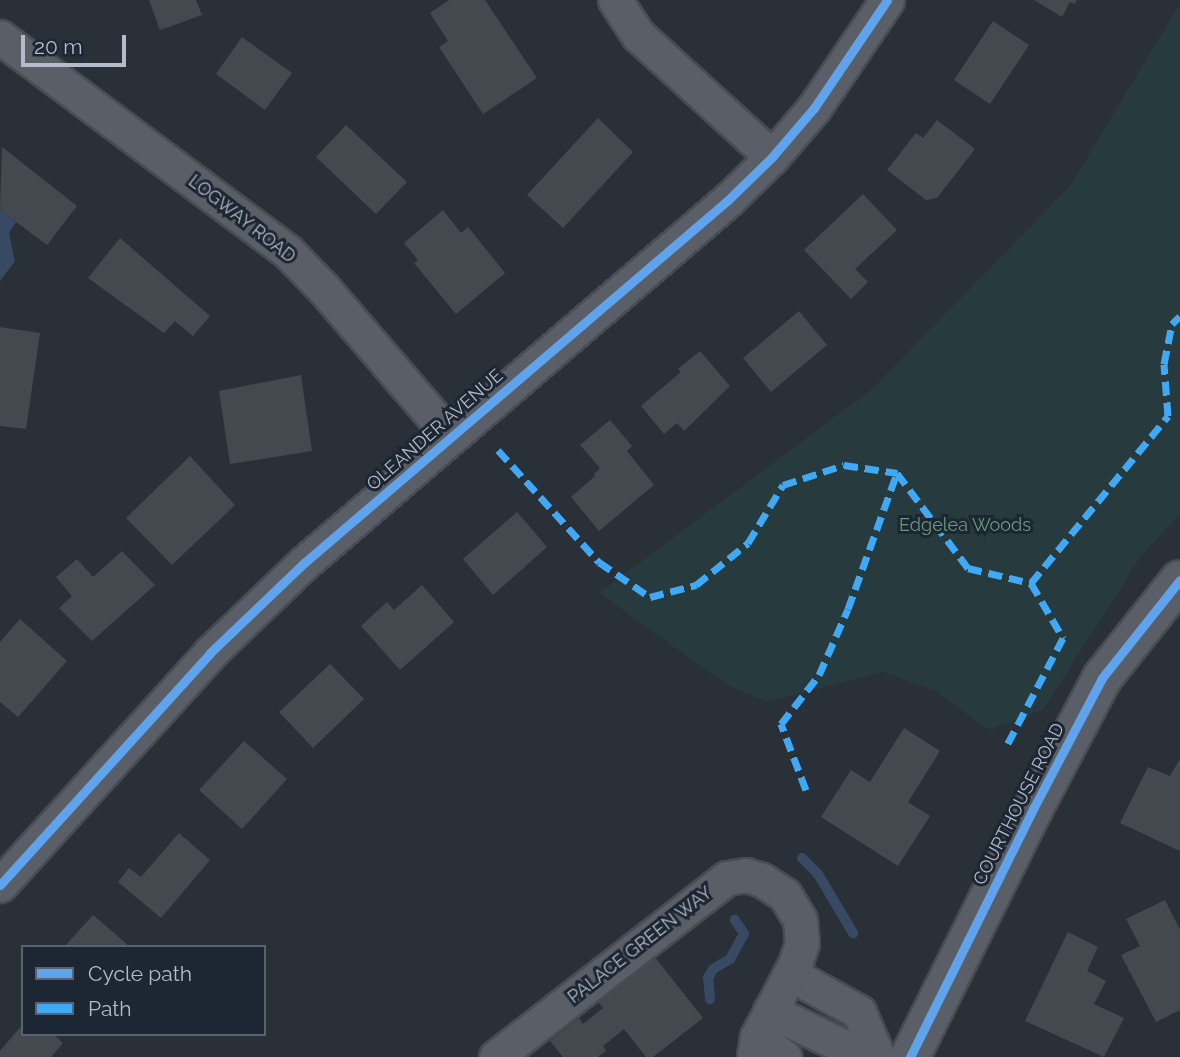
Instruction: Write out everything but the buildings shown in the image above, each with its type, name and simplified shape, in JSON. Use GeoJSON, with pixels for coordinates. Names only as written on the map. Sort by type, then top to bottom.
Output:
{"type":"FeatureCollection","features":[{"type":"Feature","properties":{"kind":"street"},"geometry":{"type":"LineString","coordinates":[[615,0],[638,35],[772,157]]}},
{"type":"Feature","properties":{"kind":"street","name":"OLEANDER AVENUE"},"geometry":{"type":"LineString","coordinates":[[0,885],[210,653],[304,563],[728,200],[772,157],[818,103],[887,0]]}},
{"type":"Feature","properties":{"kind":"street","name":"LOGWAY ROAD"},"geometry":{"type":"LineString","coordinates":[[0,37],[288,252],[324,289],[451,437]]}},
{"type":"Feature","properties":{"kind":"street","name":"COURTHOUSE ROAD"},"geometry":{"type":"LineString","coordinates":[[909,1057],[1102,678],[1180,580]]}},
{"type":"Feature","properties":{"kind":"street","name":"PALACE GREEN WAY"},"geometry":{"type":"LineString","coordinates":[[496,1057],[727,878],[746,875],[762,880],[785,895],[800,920],[802,943],[760,1035]]}},
{"type":"Feature","properties":{"kind":"street"},"geometry":{"type":"LineString","coordinates":[[790,974],[859,1012],[878,1057]]}},
{"type":"Feature","properties":{"kind":"street"},"geometry":{"type":"LineString","coordinates":[[760,1035],[785,1057]]}},
{"type":"Feature","properties":{"kind":"street"},"geometry":{"type":"LineString","coordinates":[[760,1035],[845,1047],[856,1057]]}},
{"type":"Feature","properties":{"kind":"green space","name":"Edgelea Woods"},"geometry":{"type":"Polygon","coordinates":[[[1180,4],[1180,514],[1141,556],[1043,710],[989,730],[934,690],[882,672],[767,702],[729,686],[599,593],[872,389],[1069,187],[1180,4]]]}},
{"type":"Feature","properties":{"kind":"water"},"geometry":{"type":"Polygon","coordinates":[[[0,210],[16,222],[9,233],[15,261],[0,281],[0,210]]]}},
{"type":"Feature","properties":{"kind":"waterway"},"geometry":{"type":"LineString","coordinates":[[802,858],[818,874],[853,933]]}},
{"type":"Feature","properties":{"kind":"waterway"},"geometry":{"type":"LineString","coordinates":[[710,999],[708,978],[713,969],[730,959],[744,934],[735,920]]}},
{"type":"Feature","properties":{"kind":"marked path"},"geometry":{"type":"LineString","coordinates":[[1031,583],[1168,416],[1164,364],[1172,324],[1180,316]]}},
{"type":"Feature","properties":{"kind":"marked path"},"geometry":{"type":"LineString","coordinates":[[498,450],[599,562],[650,597],[696,585],[748,543],[783,485],[844,465],[897,473],[968,568],[1031,583],[1063,638],[1007,745]]}},
{"type":"Feature","properties":{"kind":"marked path"},"geometry":{"type":"LineString","coordinates":[[806,790],[781,724],[819,675],[848,609],[897,473]]}},
{"type":"Feature","properties":{"kind":"cycle path"},"geometry":{"type":"LineString","coordinates":[[0,885],[210,653],[304,563],[728,200],[772,157],[814,108],[887,0]]}},
{"type":"Feature","properties":{"kind":"cycle path"},"geometry":{"type":"LineString","coordinates":[[910,1057],[1033,809],[1102,678],[1180,580]]}}]}
